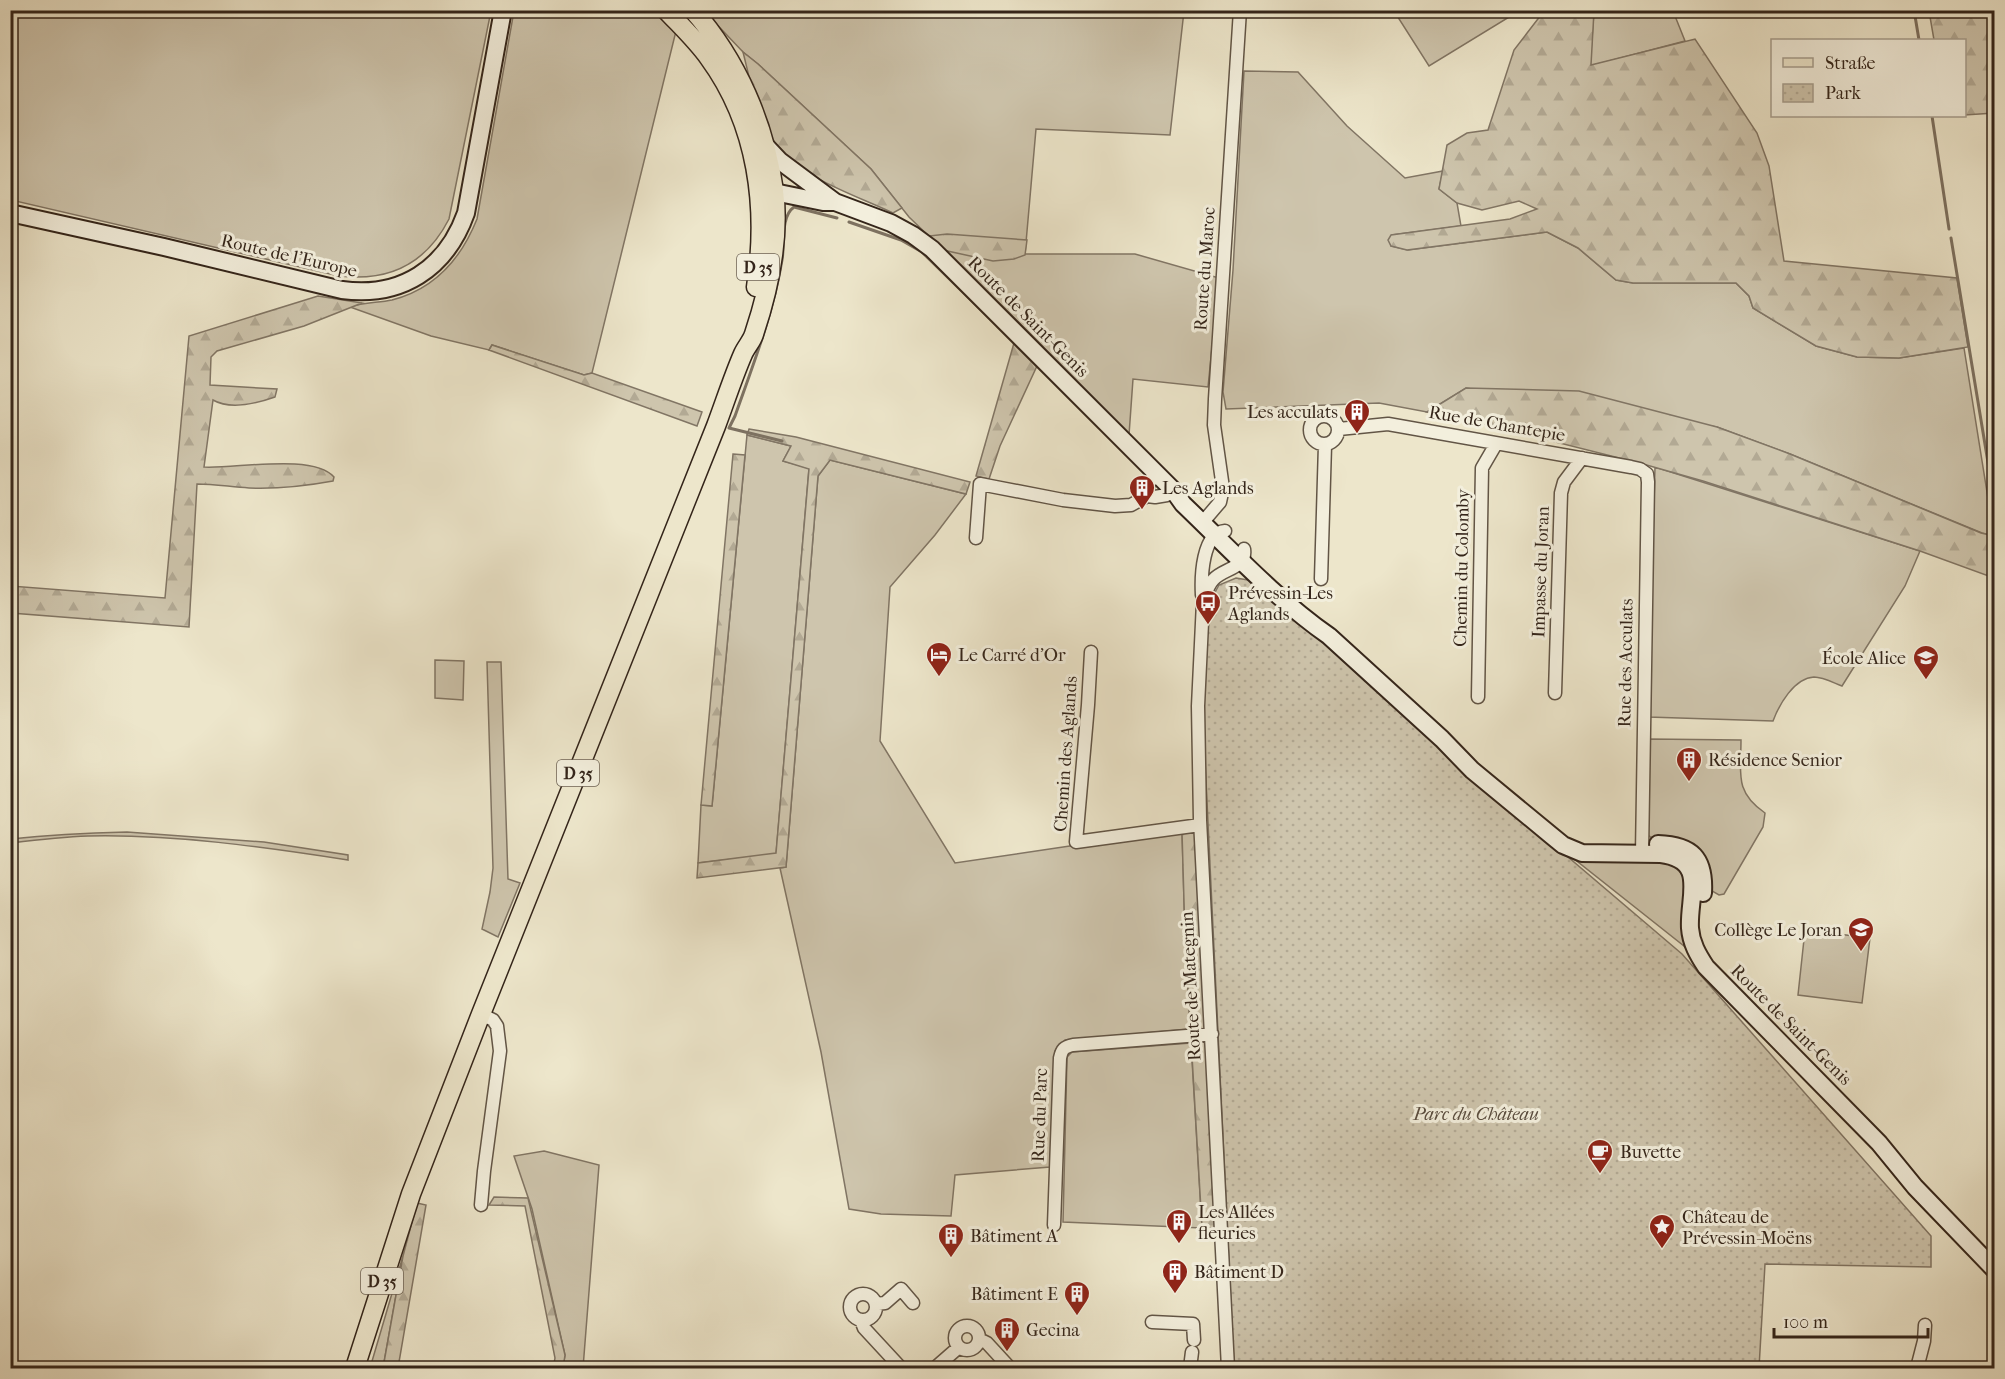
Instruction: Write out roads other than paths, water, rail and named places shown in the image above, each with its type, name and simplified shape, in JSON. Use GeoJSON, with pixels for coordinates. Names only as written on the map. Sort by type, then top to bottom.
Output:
{"type":"FeatureCollection","features":[{"type":"Feature","properties":{"kind":"main road","name":"Route de l'Europe"},"geometry":{"type":"LineString","coordinates":[[10,213],[174,249],[342,290],[368,292],[398,286],[417,277],[442,256],[453,242],[463,222],[470,197],[504,10]]}},
{"type":"Feature","properties":{"kind":"main road","name":"D 35"},"geometry":{"type":"LineString","coordinates":[[355,1368],[411,1194],[744,351],[753,337],[770,276],[774,240],[774,192],[764,175],[734,99],[710,59],[666,10]]}},
{"type":"Feature","properties":{"kind":"main road","name":"D 35"},"geometry":{"type":"LineString","coordinates":[[693,10],[730,59],[746,92],[763,143],[764,175],[758,274],[745,334],[744,351]]}},
{"type":"Feature","properties":{"kind":"main road","name":"Route de Saint-Genis"},"geometry":{"type":"LineString","coordinates":[[763,143],[794,171],[835,202],[891,223],[923,241],[1173,490],[1183,504],[1213,526],[1302,616],[1329,636],[1442,739],[1460,750],[1572,838],[1590,843],[1642,848],[1672,856],[1684,862],[1689,868],[1693,884],[1690,923],[1692,940],[1706,967],[1880,1143],[1915,1187],[1995,1269]]}},
{"type":"Feature","properties":{"kind":"main road"},"geometry":{"type":"LineString","coordinates":[[764,175],[781,168],[794,171]]}},
{"type":"Feature","properties":{"kind":"main road","name":"Route de Saint-Genis"},"geometry":{"type":"LineString","coordinates":[[774,192],[822,202],[835,202]]}},
{"type":"Feature","properties":{"kind":"main road","name":"Route de Saint-Genis"},"geometry":{"type":"LineString","coordinates":[[1642,848],[1671,844],[1691,852],[1698,860],[1704,881],[1702,935],[1712,957],[1761,1016],[1842,1091],[1885,1136],[1918,1178],[1995,1256]]}},
{"type":"Feature","properties":{"kind":"street","name":"Route du Maroc"},"geometry":{"type":"LineString","coordinates":[[1213,526],[1223,488],[1214,425],[1240,10]]}},
{"type":"Feature","properties":{"kind":"street"},"geometry":{"type":"LineString","coordinates":[[1323,416],[1328,416],[1336,422],[1339,429],[1334,441],[1325,445],[1314,441],[1311,437],[1310,428],[1314,419],[1323,416]]}},
{"type":"Feature","properties":{"kind":"street","name":"Rue de Chantepie"},"geometry":{"type":"LineString","coordinates":[[1339,429],[1388,424],[1640,469],[1647,474]]}},
{"type":"Feature","properties":{"kind":"street","name":"Chemin du Colomby"},"geometry":{"type":"LineString","coordinates":[[1478,697],[1482,468],[1496,444]]}},
{"type":"Feature","properties":{"kind":"street"},"geometry":{"type":"LineString","coordinates":[[1321,579],[1325,445]]}},
{"type":"Feature","properties":{"kind":"street","name":"Impasse du Joran"},"geometry":{"type":"LineString","coordinates":[[1555,693],[1561,493],[1564,482],[1582,458]]}},
{"type":"Feature","properties":{"kind":"street"},"geometry":{"type":"LineString","coordinates":[[1147,496],[1148,486],[1155,472]]}},
{"type":"Feature","properties":{"kind":"street","name":"Rue des Acculats"},"geometry":{"type":"LineString","coordinates":[[1642,848],[1647,474]]}},
{"type":"Feature","properties":{"kind":"street"},"geometry":{"type":"LineString","coordinates":[[976,538],[980,484],[1063,500],[1115,506],[1131,505],[1147,496],[1160,497],[1173,490]]}},
{"type":"Feature","properties":{"kind":"street","name":"Route de Mategnin"},"geometry":{"type":"LineString","coordinates":[[1213,526],[1204,559],[1202,584],[1198,706],[1200,825],[1228,1368]]}},
{"type":"Feature","properties":{"kind":"street","name":"Route de Mategnin"},"geometry":{"type":"LineString","coordinates":[[1203,602],[1214,579],[1244,555]]}},
{"type":"Feature","properties":{"kind":"street","name":"Chemin des Aglands"},"geometry":{"type":"LineString","coordinates":[[1091,652],[1088,716],[1076,842],[1200,825]]}},
{"type":"Feature","properties":{"kind":"street"},"geometry":{"type":"LineString","coordinates":[[481,1014],[493,1020],[497,1026],[500,1051],[486,1152],[482,1205]]}},
{"type":"Feature","properties":{"kind":"street","name":"Rue du Parc"},"geometry":{"type":"LineString","coordinates":[[1054,1225],[1062,1050],[1073,1045],[1212,1034]]}},
{"type":"Feature","properties":{"kind":"street"},"geometry":{"type":"LineString","coordinates":[[876,1304],[885,1303],[901,1289],[913,1303]]}},
{"type":"Feature","properties":{"kind":"street"},"geometry":{"type":"LineString","coordinates":[[861,1320],[871,1318],[874,1314],[876,1304],[868,1294],[856,1296],[850,1308],[854,1316],[861,1320],[864,1328],[901,1368]]}},
{"type":"Feature","properties":{"kind":"street"},"geometry":{"type":"LineString","coordinates":[[1152,1322],[1193,1324],[1190,1368]]}},
{"type":"Feature","properties":{"kind":"street"},"geometry":{"type":"LineString","coordinates":[[1917,1368],[1924,1341],[1925,1325]]}},
{"type":"Feature","properties":{"kind":"street"},"geometry":{"type":"LineString","coordinates":[[967,1326],[976,1330],[979,1339],[973,1348],[966,1350],[959,1347],[955,1338],[958,1329],[967,1326]]}},
{"type":"Feature","properties":{"kind":"street"},"geometry":{"type":"LineString","coordinates":[[979,1339],[987,1342],[1010,1368]]}},
{"type":"Feature","properties":{"kind":"street"},"geometry":{"type":"LineString","coordinates":[[935,1368],[959,1347]]}},
{"type":"Feature","properties":{"kind":"waterway"},"geometry":{"type":"LineString","coordinates":[[1914,10],[1919,39]]}},
{"type":"Feature","properties":{"kind":"waterway"},"geometry":{"type":"LineString","coordinates":[[1932,117],[1949,229]]}},
{"type":"Feature","properties":{"kind":"waterway"},"geometry":{"type":"LineString","coordinates":[[782,441],[729,428],[768,320],[783,254],[785,224],[790,211],[794,207],[837,218]]}},
{"type":"Feature","properties":{"kind":"waterway"},"geometry":{"type":"LineString","coordinates":[[849,222],[901,240],[922,252],[1027,355]]}},
{"type":"Feature","properties":{"kind":"waterway"},"geometry":{"type":"LineString","coordinates":[[1951,238],[1994,499]]}},
{"type":"Feature","properties":{"kind":"place","name":"Les acculats"},"geometry":{"type":"Point","coordinates":[1357,435]}},
{"type":"Feature","properties":{"kind":"place","name":"Les Aglands"},"geometry":{"type":"Point","coordinates":[1142,511]}},
{"type":"Feature","properties":{"kind":"place","name":"Prévessin-Les Aglands"},"geometry":{"type":"Point","coordinates":[1208,626]}},
{"type":"Feature","properties":{"kind":"place","name":"Le Carré d'Or"},"geometry":{"type":"Point","coordinates":[939,678]}},
{"type":"Feature","properties":{"kind":"place","name":"École Alice"},"geometry":{"type":"Point","coordinates":[1926,681]}},
{"type":"Feature","properties":{"kind":"place","name":"Résidence Senior"},"geometry":{"type":"Point","coordinates":[1689,783]}},
{"type":"Feature","properties":{"kind":"place","name":"Collège Le Joran"},"geometry":{"type":"Point","coordinates":[1861,953]}},
{"type":"Feature","properties":{"kind":"place","name":"Buvette"},"geometry":{"type":"Point","coordinates":[1600,1175]}},
{"type":"Feature","properties":{"kind":"place","name":"Les Allées fleuries"},"geometry":{"type":"Point","coordinates":[1179,1245]}},
{"type":"Feature","properties":{"kind":"place","name":"Château de Prévessin-Moëns"},"geometry":{"type":"Point","coordinates":[1662,1250]}},
{"type":"Feature","properties":{"kind":"place","name":"Bâtiment A"},"geometry":{"type":"Point","coordinates":[951,1259]}},
{"type":"Feature","properties":{"kind":"place","name":"Bâtiment D"},"geometry":{"type":"Point","coordinates":[1175,1295]}},
{"type":"Feature","properties":{"kind":"place","name":"Bâtiment E"},"geometry":{"type":"Point","coordinates":[1077,1317]}},
{"type":"Feature","properties":{"kind":"place","name":"Gecina"},"geometry":{"type":"Point","coordinates":[1007,1353]}},
{"type":"Feature","properties":{"kind":"park label","name":"Parc du Château"},"geometry":{"type":"Point","coordinates":[1476,1114]}}]}
